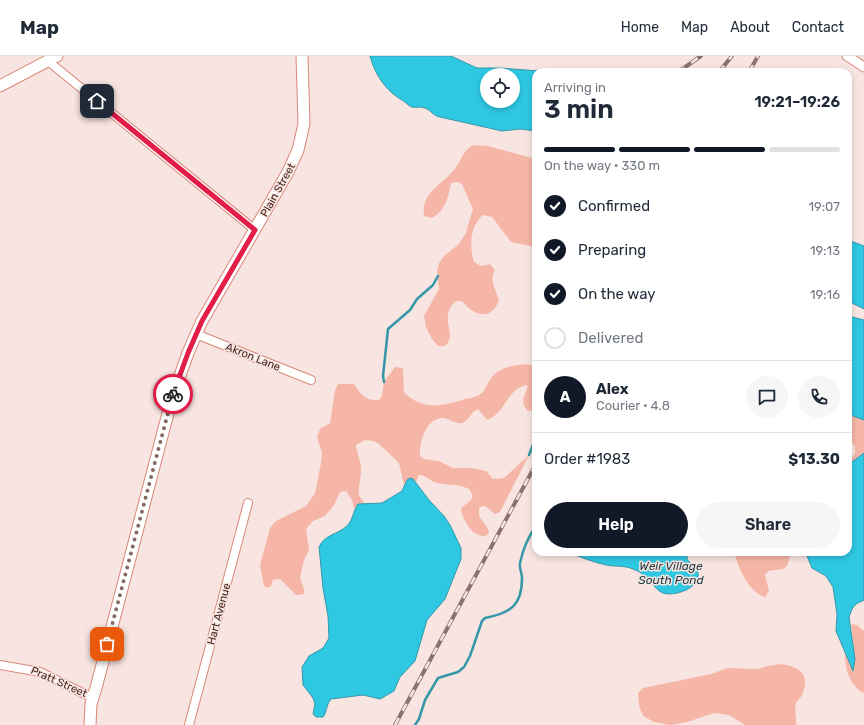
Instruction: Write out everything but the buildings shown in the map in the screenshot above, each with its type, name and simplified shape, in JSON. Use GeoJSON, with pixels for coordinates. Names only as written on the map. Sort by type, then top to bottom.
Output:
{"type":"FeatureCollection","features":[{"type":"Feature","properties":{"kind":"main road","name":"Plain Street"},"geometry":{"type":"LineString","coordinates":[[90,725],[93,698],[172,398],[196,334],[288,172],[301,142],[304,124],[302,56]]}},
{"type":"Feature","properties":{"kind":"main road"},"geometry":{"type":"LineString","coordinates":[[0,86],[52,59]]}},
{"type":"Feature","properties":{"kind":"street"},"geometry":{"type":"LineString","coordinates":[[847,56],[864,67]]}},
{"type":"Feature","properties":{"kind":"street"},"geometry":{"type":"LineString","coordinates":[[52,59],[255,230]]}},
{"type":"Feature","properties":{"kind":"street","name":"Akron Lane"},"geometry":{"type":"LineString","coordinates":[[196,334],[311,380]]}},
{"type":"Feature","properties":{"kind":"street","name":"Hart Avenue"},"geometry":{"type":"LineString","coordinates":[[189,725],[248,503]]}},
{"type":"Feature","properties":{"kind":"street","name":"Pratt Street"},"geometry":{"type":"LineString","coordinates":[[0,665],[40,672],[93,698]]}},
{"type":"Feature","properties":{"kind":"shaded area"},"geometry":{"type":"Polygon","coordinates":[[[473,145],[487,146],[532,158],[532,246],[511,242],[492,217],[483,215],[473,230],[471,243],[472,256],[474,262],[481,266],[490,264],[495,270],[493,274],[493,281],[499,301],[491,312],[481,314],[471,310],[462,301],[456,301],[448,314],[450,331],[449,341],[445,346],[438,346],[432,339],[426,327],[424,316],[439,289],[437,271],[439,263],[444,256],[459,244],[466,233],[473,209],[462,184],[458,182],[451,183],[446,203],[437,215],[432,218],[424,216],[425,201],[432,190],[453,171],[469,148],[473,145]]]}},
{"type":"Feature","properties":{"kind":"shaded area"},"geometry":{"type":"Polygon","coordinates":[[[525,364],[532,365],[532,410],[528,411],[523,402],[528,386],[526,385],[514,392],[498,412],[487,420],[478,409],[475,410],[462,423],[457,423],[444,418],[433,422],[425,431],[420,450],[420,456],[424,459],[439,461],[453,468],[471,468],[486,471],[493,479],[504,478],[529,455],[500,512],[495,514],[485,506],[480,507],[480,518],[489,533],[485,536],[476,534],[468,526],[463,517],[461,508],[470,501],[473,496],[469,489],[460,486],[437,483],[419,475],[416,482],[413,479],[407,480],[404,485],[399,463],[379,444],[373,441],[365,440],[356,445],[361,466],[359,495],[364,503],[358,504],[354,509],[352,500],[346,491],[340,492],[334,505],[325,516],[313,521],[306,529],[309,550],[304,560],[300,578],[304,589],[304,594],[296,595],[280,579],[273,580],[271,586],[267,588],[264,586],[260,565],[270,528],[276,521],[306,506],[315,493],[322,453],[317,437],[320,429],[330,423],[335,390],[338,384],[354,384],[361,394],[367,398],[379,400],[382,396],[384,382],[395,367],[403,368],[404,392],[418,402],[441,405],[474,397],[482,393],[497,372],[525,364]]]}},
{"type":"Feature","properties":{"kind":"shaded area"},"geometry":{"type":"Polygon","coordinates":[[[852,416],[864,420],[864,453],[852,462],[852,458],[855,453],[855,446],[852,443],[852,416]]]}},
{"type":"Feature","properties":{"kind":"shaded area"},"geometry":{"type":"Polygon","coordinates":[[[735,556],[790,556],[787,566],[783,569],[768,571],[765,575],[769,591],[765,597],[759,595],[749,585],[738,565],[735,556]]]}},
{"type":"Feature","properties":{"kind":"shaded area"},"geometry":{"type":"Polygon","coordinates":[[[851,624],[857,625],[864,631],[864,693],[855,686],[847,670],[845,653],[853,670],[854,665],[851,624]]]}},
{"type":"Feature","properties":{"kind":"shaded area"},"geometry":{"type":"Polygon","coordinates":[[[781,664],[794,667],[802,673],[804,677],[804,688],[795,706],[796,725],[745,725],[729,715],[714,713],[687,722],[671,725],[654,722],[643,716],[639,706],[638,693],[643,688],[711,674],[728,668],[758,669],[781,664]]]}},
{"type":"Feature","properties":{"kind":"water"},"geometry":{"type":"Polygon","coordinates":[[[370,56],[451,56],[480,68],[480,108],[520,108],[520,70],[532,70],[532,130],[520,129],[502,131],[438,116],[423,107],[414,107],[403,101],[386,87],[378,76],[370,56]]]}},
{"type":"Feature","properties":{"kind":"water"},"geometry":{"type":"Polygon","coordinates":[[[852,242],[864,246],[864,309],[852,303],[852,242]]]}},
{"type":"Feature","properties":{"kind":"water"},"geometry":{"type":"Polygon","coordinates":[[[852,317],[864,320],[864,420],[852,416],[852,317]]]}},
{"type":"Feature","properties":{"kind":"water"},"geometry":{"type":"Polygon","coordinates":[[[864,453],[864,600],[856,604],[849,617],[855,659],[853,671],[836,631],[837,614],[833,587],[826,576],[812,568],[807,556],[852,556],[852,462],[864,453]]]}},
{"type":"Feature","properties":{"kind":"water"},"geometry":{"type":"Polygon","coordinates":[[[410,478],[413,479],[450,525],[461,548],[461,559],[445,599],[427,620],[415,661],[400,677],[394,691],[380,699],[363,695],[331,699],[323,717],[316,717],[313,714],[315,704],[313,698],[303,685],[302,667],[309,656],[323,648],[329,638],[328,616],[323,588],[319,547],[328,537],[347,526],[351,521],[358,504],[382,503],[402,491],[407,480],[410,478]]]}},
{"type":"Feature","properties":{"kind":"water","name":"Weir Village South Pond"},"geometry":{"type":"Polygon","coordinates":[[[579,556],[687,556],[687,559],[695,567],[698,573],[698,578],[691,587],[686,590],[674,594],[668,594],[656,589],[638,571],[626,567],[609,566],[579,556]]]}},
{"type":"Feature","properties":{"kind":"waterway"},"geometry":{"type":"LineString","coordinates":[[384,382],[383,376],[388,329],[410,310],[417,299],[433,285],[438,276]]}},
{"type":"Feature","properties":{"kind":"waterway"},"geometry":{"type":"LineString","coordinates":[[529,455],[532,447]]}},
{"type":"Feature","properties":{"kind":"waterway"},"geometry":{"type":"LineString","coordinates":[[415,725],[419,719],[425,700],[438,678],[458,672],[464,667],[470,656],[482,621],[485,618],[508,611],[517,602],[521,588],[521,558],[524,548],[532,532]]}},
{"type":"Feature","properties":{"kind":"railway"},"geometry":{"type":"LineString","coordinates":[[684,68],[701,56]]}},
{"type":"Feature","properties":{"kind":"railway"},"geometry":{"type":"LineString","coordinates":[[722,68],[732,56]]}},
{"type":"Feature","properties":{"kind":"railway"},"geometry":{"type":"LineString","coordinates":[[751,68],[758,56]]}},
{"type":"Feature","properties":{"kind":"railway"},"geometry":{"type":"LineString","coordinates":[[395,725],[532,471]]}},
{"type":"Feature","properties":{"kind":"way so far"},"geometry":{"type":"LineString","coordinates":[[107,644],[173,394]]}},
{"type":"Feature","properties":{"kind":"route"},"geometry":{"type":"LineString","coordinates":[[97,101],[255,230],[202,321],[173,394]]}}]}
